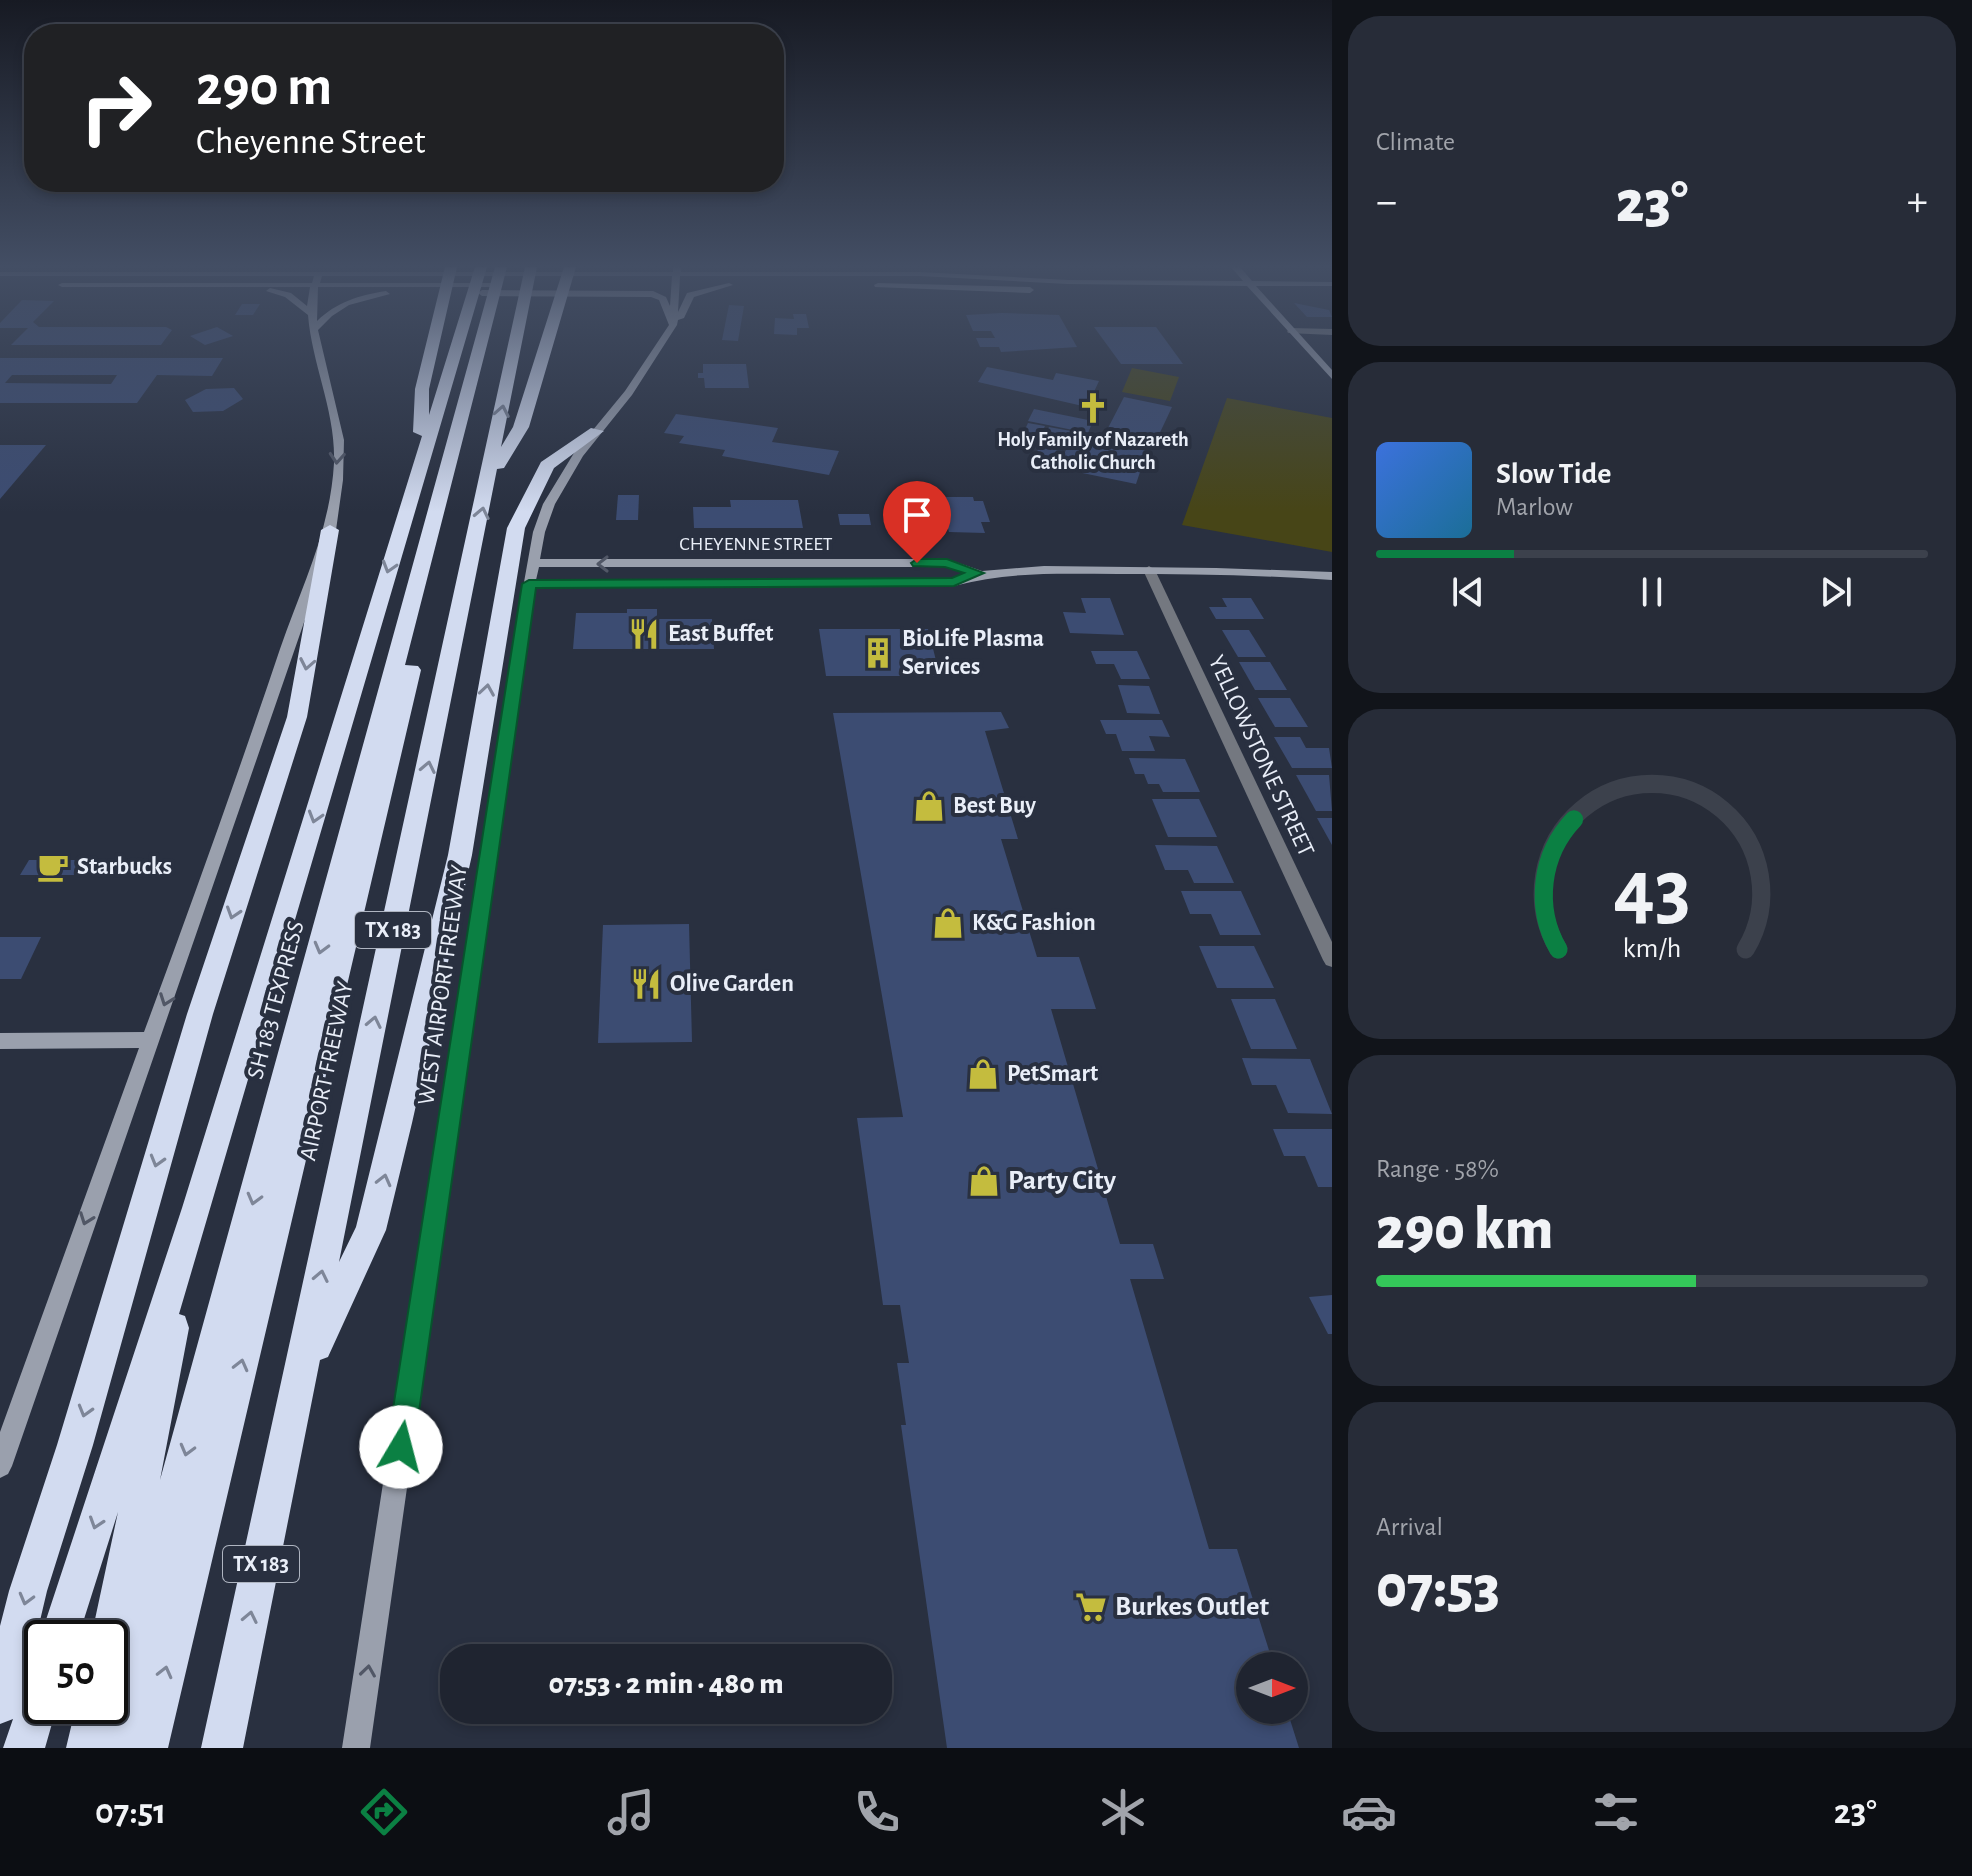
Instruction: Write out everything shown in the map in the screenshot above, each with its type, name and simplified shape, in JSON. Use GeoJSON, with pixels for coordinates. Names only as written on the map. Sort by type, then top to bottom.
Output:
{"type":"FeatureCollection","features":[{"type":"Feature","properties":{"kind":"highway"},"geometry":{"type":"LineString","coordinates":[[420,466],[422,389],[432,349]]}},
{"type":"Feature","properties":{"kind":"highway"},"geometry":{"type":"LineString","coordinates":[[65,1620],[197,1208],[456,349]]}},
{"type":"Feature","properties":{"kind":"highway","name":"SH 183 TEXPRESS"},"geometry":{"type":"LineString","coordinates":[[107,1748],[479,349]]}},
{"type":"Feature","properties":{"kind":"highway"},"geometry":{"type":"LineString","coordinates":[[147,1748],[491,349]]}},
{"type":"Feature","properties":{"kind":"highway","name":"AIRPORT FREEWAY"},"geometry":{"type":"LineString","coordinates":[[222,1748],[515,349]]}},
{"type":"Feature","properties":{"kind":"highway"},"geometry":{"type":"LineString","coordinates":[[488,481],[521,427],[545,349]]}},
{"type":"Feature","properties":{"kind":"highway"},"geometry":{"type":"LineString","coordinates":[[299,1380],[371,1230],[460,855],[516,528],[547,465],[596,431]]}},
{"type":"Feature","properties":{"kind":"highway"},"geometry":{"type":"LineString","coordinates":[[0,1704],[28,1591],[75,1445],[200,1014],[297,717],[330,530]]}},
{"type":"Feature","properties":{"kind":"highway"},"geometry":{"type":"LineString","coordinates":[[114,1620],[197,1208]]}},
{"type":"Feature","properties":{"kind":"highway"},"geometry":{"type":"LineString","coordinates":[[24,1748],[32,1724]]}},
{"type":"Feature","properties":{"kind":"highway"},"geometry":{"type":"LineString","coordinates":[[87,1748],[92,1724]]}},
{"type":"Feature","properties":{"kind":"main road"},"geometry":{"type":"LineString","coordinates":[[0,1466],[40,1343],[229,825],[305,593],[330,530],[339,433],[319,349]]}},
{"type":"Feature","properties":{"kind":"main road","name":"WEST AIRPORT FREEWAY"},"geometry":{"type":"LineString","coordinates":[[356,1748],[533,563],[549,504],[596,431],[629,393],[658,349]]}},
{"type":"Feature","properties":{"kind":"main road"},"geometry":{"type":"LineString","coordinates":[[1307,349],[1332,376]]}},
{"type":"Feature","properties":{"kind":"main road","name":"CHEYENNE STREET"},"geometry":{"type":"LineString","coordinates":[[533,563],[947,563],[978,573],[1149,570],[1332,576]]}},
{"type":"Feature","properties":{"kind":"main road","name":"CHEYENNE STREET"},"geometry":{"type":"LineString","coordinates":[[529,584],[954,582],[978,573]]}},
{"type":"Feature","properties":{"kind":"main road"},"geometry":{"type":"LineString","coordinates":[[0,1041],[151,1040]]}},
{"type":"Feature","properties":{"kind":"street","name":"YELLOWSTONE STREET"},"geometry":{"type":"LineString","coordinates":[[1149,570],[1332,960]]}},
{"type":"Feature","properties":{"kind":"shaded area"},"geometry":{"type":"Polygon","coordinates":[[[1132,368],[1179,377],[1170,401],[1122,392],[1132,368]]]}},
{"type":"Feature","properties":{"kind":"shaded area"},"geometry":{"type":"Polygon","coordinates":[[[1227,398],[1332,418],[1332,552],[1182,525],[1227,398]]]}},
{"type":"Feature","properties":{"kind":"building"},"geometry":{"type":"Polygon","coordinates":[[[1000,349],[1053,349],[1001,352],[1000,349]]]}},
{"type":"Feature","properties":{"kind":"building"},"geometry":{"type":"Polygon","coordinates":[[[1110,349],[1172,349],[1183,364],[1121,364],[1110,349]]]}},
{"type":"Feature","properties":{"kind":"building"},"geometry":{"type":"Polygon","coordinates":[[[0,358],[223,358],[212,376],[157,375],[137,403],[0,403],[0,358]],[[12,375],[5,383],[111,384],[117,375],[12,375]]]}},
{"type":"Feature","properties":{"kind":"building"},"geometry":{"type":"Polygon","coordinates":[[[703,364],[746,364],[749,388],[705,388],[704,378],[698,378],[698,373],[703,373],[703,364]]]}},
{"type":"Feature","properties":{"kind":"building"},"geometry":{"type":"Polygon","coordinates":[[[987,367],[1053,380],[1056,373],[1099,381],[1087,407],[978,382],[987,367]]]}},
{"type":"Feature","properties":{"kind":"building"},"geometry":{"type":"Polygon","coordinates":[[[234,388],[243,399],[223,411],[193,412],[185,400],[206,389],[234,388]]]}},
{"type":"Feature","properties":{"kind":"building"},"geometry":{"type":"Polygon","coordinates":[[[1124,397],[1172,407],[1156,441],[1107,430],[1124,397]]]}},
{"type":"Feature","properties":{"kind":"building"},"geometry":{"type":"Polygon","coordinates":[[[1034,409],[1093,421],[1088,433],[1028,421],[1034,409]]]}},
{"type":"Feature","properties":{"kind":"building"},"geometry":{"type":"Polygon","coordinates":[[[676,414],[778,428],[772,442],[839,451],[829,475],[722,456],[725,450],[679,443],[684,436],[664,433],[676,414]]]}},
{"type":"Feature","properties":{"kind":"building"},"geometry":{"type":"Polygon","coordinates":[[[1028,423],[1045,426],[1036,445],[1019,442],[1028,423]]]}},
{"type":"Feature","properties":{"kind":"building"},"geometry":{"type":"Polygon","coordinates":[[[1049,427],[1071,431],[1053,471],[1030,466],[1049,427]]]}},
{"type":"Feature","properties":{"kind":"building"},"geometry":{"type":"Polygon","coordinates":[[[1072,436],[1147,451],[1136,484],[1058,468],[1072,436]]]}},
{"type":"Feature","properties":{"kind":"building"},"geometry":{"type":"Polygon","coordinates":[[[0,445],[46,445],[0,499],[0,445]]]}},
{"type":"Feature","properties":{"kind":"building"},"geometry":{"type":"Polygon","coordinates":[[[618,495],[639,495],[638,520],[616,520],[618,495]]]}},
{"type":"Feature","properties":{"kind":"building"},"geometry":{"type":"Polygon","coordinates":[[[939,497],[973,497],[974,501],[983,501],[990,522],[981,522],[985,533],[949,532],[939,497]]]}},
{"type":"Feature","properties":{"kind":"building"},"geometry":{"type":"Polygon","coordinates":[[[730,500],[798,500],[803,528],[694,528],[693,507],[731,507],[730,500]]]}},
{"type":"Feature","properties":{"kind":"building"},"geometry":{"type":"Polygon","coordinates":[[[838,514],[869,514],[871,525],[840,525],[838,514]]]}},
{"type":"Feature","properties":{"kind":"building"},"geometry":{"type":"Polygon","coordinates":[[[1081,598],[1110,598],[1124,635],[1070,633],[1063,612],[1086,613],[1081,598]]]}},
{"type":"Feature","properties":{"kind":"building"},"geometry":{"type":"Polygon","coordinates":[[[1222,598],[1251,598],[1264,619],[1216,619],[1209,607],[1227,607],[1222,598]]]}},
{"type":"Feature","properties":{"kind":"building","name":"East Buffet"},"geometry":{"type":"Polygon","coordinates":[[[627,609],[657,609],[657,619],[712,619],[714,649],[573,649],[576,613],[627,613],[627,609]]]}},
{"type":"Feature","properties":{"kind":"building","name":"BioLife Plasma Services"},"geometry":{"type":"Polygon","coordinates":[[[819,629],[928,629],[940,676],[826,676],[819,629]]]}},
{"type":"Feature","properties":{"kind":"building"},"geometry":{"type":"Polygon","coordinates":[[[1222,630],[1249,630],[1266,657],[1238,657],[1222,630]]]}},
{"type":"Feature","properties":{"kind":"building"},"geometry":{"type":"Polygon","coordinates":[[[1091,651],[1137,651],[1150,679],[1121,679],[1114,664],[1096,664],[1091,651]]]}},
{"type":"Feature","properties":{"kind":"building"},"geometry":{"type":"Polygon","coordinates":[[[1239,662],[1270,662],[1287,690],[1255,690],[1239,662]]]}},
{"type":"Feature","properties":{"kind":"building"},"geometry":{"type":"Polygon","coordinates":[[[1118,685],[1149,686],[1160,714],[1127,713],[1118,685]]]}},
{"type":"Feature","properties":{"kind":"building"},"geometry":{"type":"Polygon","coordinates":[[[1258,698],[1290,698],[1308,727],[1275,727],[1258,698]]]}},
{"type":"Feature","properties":{"kind":"building"},"geometry":{"type":"Polygon","coordinates":[[[1001,712],[1009,728],[985,731],[1018,839],[1001,839],[1037,957],[1079,957],[1096,1009],[1051,1009],[1120,1244],[1153,1244],[1164,1279],[1130,1279],[1209,1549],[1237,1549],[1270,1652],[1236,1652],[1236,1724],[1291,1724],[1299,1748],[947,1748],[901,1425],[906,1425],[897,1363],[909,1363],[900,1305],[883,1305],[857,1118],[903,1117],[833,713],[1001,712]]]}},
{"type":"Feature","properties":{"kind":"building"},"geometry":{"type":"Polygon","coordinates":[[[1100,720],[1162,720],[1170,737],[1149,736],[1155,751],[1122,751],[1116,734],[1106,734],[1100,720]]]}},
{"type":"Feature","properties":{"kind":"building"},"geometry":{"type":"Polygon","coordinates":[[[1274,737],[1300,737],[1306,748],[1329,748],[1332,768],[1292,768],[1274,737]]]}},
{"type":"Feature","properties":{"kind":"building"},"geometry":{"type":"Polygon","coordinates":[[[1129,758],[1185,759],[1200,792],[1163,792],[1159,784],[1148,784],[1144,774],[1135,774],[1129,758]]]}},
{"type":"Feature","properties":{"kind":"building"},"geometry":{"type":"Polygon","coordinates":[[[1296,775],[1329,775],[1332,811],[1316,811],[1296,775]]]}},
{"type":"Feature","properties":{"kind":"building"},"geometry":{"type":"Polygon","coordinates":[[[1152,799],[1199,799],[1217,837],[1168,837],[1152,799]]]}},
{"type":"Feature","properties":{"kind":"building"},"geometry":{"type":"Polygon","coordinates":[[[1317,818],[1332,818],[1332,845],[1317,818]]]}},
{"type":"Feature","properties":{"kind":"building"},"geometry":{"type":"Polygon","coordinates":[[[1155,845],[1217,846],[1234,883],[1194,883],[1188,870],[1165,870],[1155,845]]]}},
{"type":"Feature","properties":{"kind":"building","name":"Starbucks"},"geometry":{"type":"Polygon","coordinates":[[[29,860],[85,860],[78,875],[20,875],[29,860]]]}},
{"type":"Feature","properties":{"kind":"building"},"geometry":{"type":"Polygon","coordinates":[[[1181,891],[1241,891],[1261,935],[1220,935],[1211,914],[1190,914],[1181,891]]]}},
{"type":"Feature","properties":{"kind":"building","name":"Olive Garden"},"geometry":{"type":"Polygon","coordinates":[[[689,924],[692,1042],[598,1043],[603,925],[689,924]]]}},
{"type":"Feature","properties":{"kind":"building"},"geometry":{"type":"Polygon","coordinates":[[[0,937],[41,937],[21,979],[0,979],[0,937]]]}},
{"type":"Feature","properties":{"kind":"building"},"geometry":{"type":"Polygon","coordinates":[[[1199,946],[1254,946],[1274,988],[1217,988],[1199,946]]]}},
{"type":"Feature","properties":{"kind":"building"},"geometry":{"type":"Polygon","coordinates":[[[1231,999],[1275,999],[1297,1049],[1251,1049],[1231,999]]]}},
{"type":"Feature","properties":{"kind":"building"},"geometry":{"type":"Polygon","coordinates":[[[1242,1058],[1310,1059],[1332,1114],[1288,1113],[1276,1085],[1252,1085],[1242,1058]]]}},
{"type":"Feature","properties":{"kind":"building"},"geometry":{"type":"Polygon","coordinates":[[[1273,1129],[1332,1129],[1332,1187],[1318,1187],[1305,1156],[1284,1156],[1273,1129]]]}},
{"type":"Feature","properties":{"kind":"building"},"geometry":{"type":"Polygon","coordinates":[[[1332,1295],[1332,1334],[1328,1334],[1309,1297],[1332,1295]]]}},
{"type":"Feature","properties":{"kind":"place","name":"Holy Family of Nazareth Catholic Church"},"geometry":{"type":"Point","coordinates":[1093,408]}},
{"type":"Feature","properties":{"kind":"place","name":"East Buffet"},"geometry":{"type":"Point","coordinates":[644,634]}},
{"type":"Feature","properties":{"kind":"place","name":"BioLife Plasma Services"},"geometry":{"type":"Point","coordinates":[878,653]}},
{"type":"Feature","properties":{"kind":"place","name":"Best Buy"},"geometry":{"type":"Point","coordinates":[929,806]}},
{"type":"Feature","properties":{"kind":"place","name":"Starbucks"},"geometry":{"type":"Point","coordinates":[53,867]}},
{"type":"Feature","properties":{"kind":"place","name":"K&G Fashion"},"geometry":{"type":"Point","coordinates":[948,923]}},
{"type":"Feature","properties":{"kind":"place","name":"Olive Garden"},"geometry":{"type":"Point","coordinates":[646,984]}},
{"type":"Feature","properties":{"kind":"place","name":"PetSmart"},"geometry":{"type":"Point","coordinates":[983,1074]}},
{"type":"Feature","properties":{"kind":"place","name":"Party City"},"geometry":{"type":"Point","coordinates":[984,1181]}},
{"type":"Feature","properties":{"kind":"place","name":"Burkes Outlet"},"geometry":{"type":"Point","coordinates":[1091,1607]}},
{"type":"Feature","properties":{"kind":"route"},"geometry":{"type":"LineString","coordinates":[[401,1447],[529,584],[954,582],[978,573],[947,563],[917,563]]}}]}
